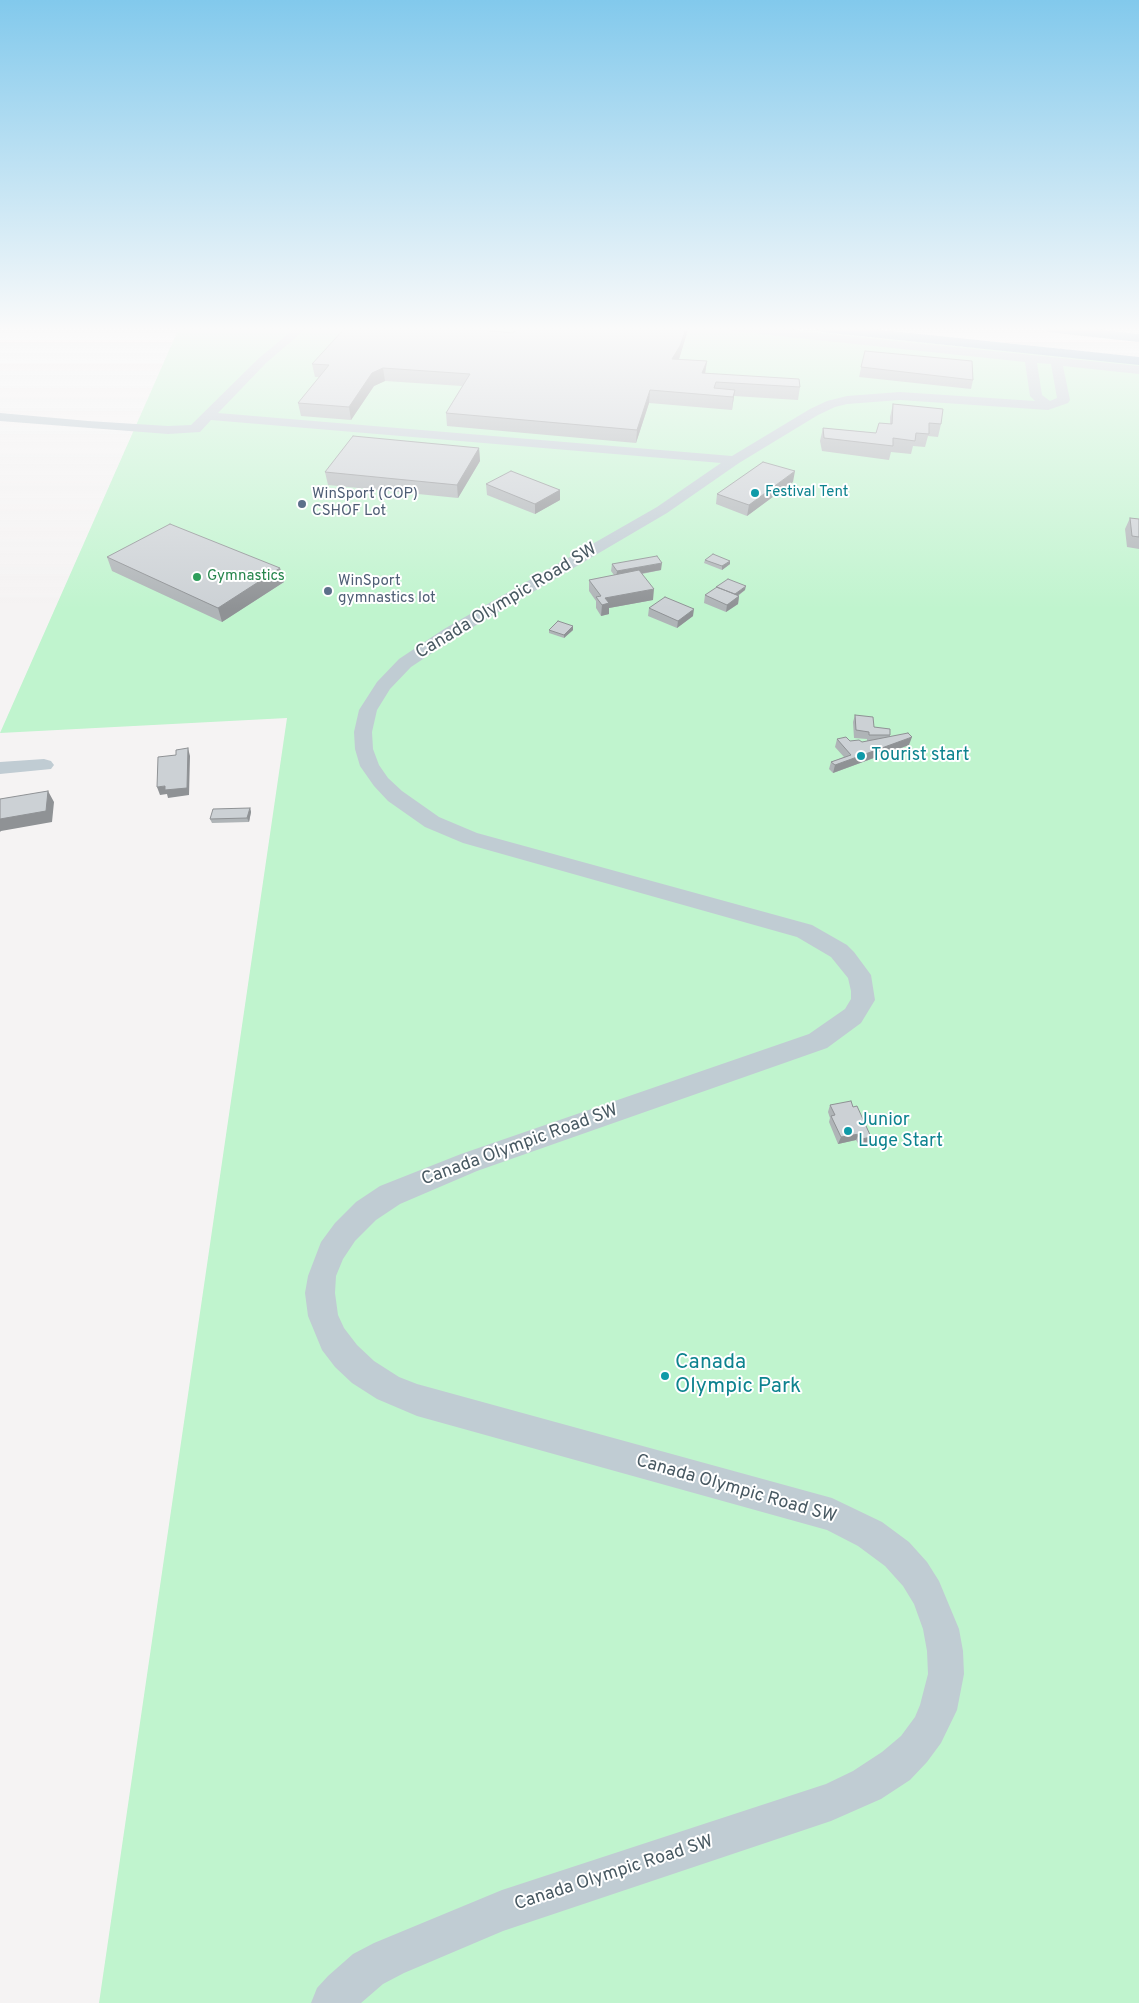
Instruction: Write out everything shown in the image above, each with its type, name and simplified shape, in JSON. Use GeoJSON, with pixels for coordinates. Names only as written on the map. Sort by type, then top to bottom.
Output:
{"type":"FeatureCollection","features":[{"type":"Feature","properties":{"kind":"street"},"geometry":{"type":"LineString","coordinates":[[49,421],[168,430],[195,429],[204,421]]}},
{"type":"Feature","properties":{"kind":"street"},"geometry":{"type":"LineString","coordinates":[[264,421],[734,460]]}},
{"type":"Feature","properties":{"kind":"street","name":"Canada Olympic Road SW"},"geometry":{"type":"LineString","coordinates":[[332,2003],[368,1969],[389,1958],[493,1915],[831,1802],[867,1785],[896,1766],[914,1749],[928,1730],[944,1692],[946,1674],[945,1651],[941,1629],[927,1593],[915,1574],[897,1554],[870,1534],[832,1515],[416,1400],[388,1388],[363,1372],[346,1356],[333,1339],[323,1316],[320,1294],[322,1276],[331,1252],[345,1232],[366,1211],[390,1195],[470,1162],[818,1040],[853,1016],[860,1007],[863,1000],[863,991],[859,975],[853,965],[839,951],[804,931],[470,838],[432,822],[411,809],[381,782],[370,766],[364,749],[363,732],[368,710],[383,686],[405,663],[450,633],[662,510],[734,460],[798,421]]}},
{"type":"Feature","properties":{"kind":"street"},"geometry":{"type":"LineString","coordinates":[[664,454],[692,462],[704,472],[706,480]]}},
{"type":"Feature","properties":{"kind":"street"},"geometry":{"type":"LineString","coordinates":[[0,768],[44,766]]}},
{"type":"Feature","properties":{"kind":"green space","name":"Canada Olympic Park"},"geometry":{"type":"Polygon","coordinates":[[[138,421],[1139,421],[1139,2003],[99,2003],[287,718],[0,733],[138,421]]]}},
{"type":"Feature","properties":{"kind":"building"},"geometry":{"type":"Polygon","coordinates":[[[541,421],[640,421],[637,430],[541,421]]]}},
{"type":"Feature","properties":{"kind":"building"},"geometry":{"type":"Polygon","coordinates":[[[892,421],[941,421],[941,424],[929,423],[929,434],[916,433],[915,441],[893,438],[893,446],[824,438],[823,428],[876,433],[879,423],[892,424],[892,421]]]}},
{"type":"Feature","properties":{"kind":"building"},"geometry":{"type":"Polygon","coordinates":[[[353,436],[479,448],[457,485],[325,472],[353,436]]]}},
{"type":"Feature","properties":{"kind":"building"},"geometry":{"type":"Polygon","coordinates":[[[763,462],[795,471],[749,505],[717,494],[763,462]]]}},
{"type":"Feature","properties":{"kind":"building"},"geometry":{"type":"Polygon","coordinates":[[[511,471],[560,490],[535,504],[486,484],[511,471]]]}},
{"type":"Feature","properties":{"kind":"building"},"geometry":{"type":"Polygon","coordinates":[[[1130,518],[1139,519],[1139,537],[1132,536],[1130,518]]]}},
{"type":"Feature","properties":{"kind":"building","name":"Gymnastics"},"geometry":{"type":"Polygon","coordinates":[[[170,524],[280,568],[218,608],[107,557],[170,524]]]}},
{"type":"Feature","properties":{"kind":"building"},"geometry":{"type":"Polygon","coordinates":[[[713,554],[730,561],[722,566],[705,560],[713,554]]]}},
{"type":"Feature","properties":{"kind":"building"},"geometry":{"type":"Polygon","coordinates":[[[657,556],[662,563],[617,571],[612,564],[657,556]]]}},
{"type":"Feature","properties":{"kind":"building"},"geometry":{"type":"Polygon","coordinates":[[[639,570],[654,589],[605,598],[609,603],[602,605],[596,597],[601,596],[589,580],[639,570]]]}},
{"type":"Feature","properties":{"kind":"building"},"geometry":{"type":"Polygon","coordinates":[[[728,579],[746,586],[735,594],[716,587],[728,579]]]}},
{"type":"Feature","properties":{"kind":"building"},"geometry":{"type":"Polygon","coordinates":[[[717,587],[739,596],[727,605],[705,595],[717,587]]]}},
{"type":"Feature","properties":{"kind":"building"},"geometry":{"type":"Polygon","coordinates":[[[665,597],[694,609],[678,621],[649,608],[665,597]]]}},
{"type":"Feature","properties":{"kind":"building"},"geometry":{"type":"Polygon","coordinates":[[[558,621],[573,626],[564,635],[549,630],[558,621]]]}},
{"type":"Feature","properties":{"kind":"building"},"geometry":{"type":"Polygon","coordinates":[[[855,715],[873,717],[874,727],[890,729],[890,735],[869,735],[869,732],[856,730],[855,715]]]}},
{"type":"Feature","properties":{"kind":"building"},"geometry":{"type":"Polygon","coordinates":[[[908,733],[912,737],[835,765],[831,762],[851,755],[837,739],[846,737],[850,741],[859,740],[862,742],[908,733]]]}},
{"type":"Feature","properties":{"kind":"building"},"geometry":{"type":"Polygon","coordinates":[[[188,748],[187,788],[165,790],[165,786],[157,787],[158,757],[176,755],[176,750],[188,748]]]}},
{"type":"Feature","properties":{"kind":"building"},"geometry":{"type":"Polygon","coordinates":[[[48,791],[46,811],[0,819],[0,799],[48,791]]]}},
{"type":"Feature","properties":{"kind":"building"},"geometry":{"type":"Polygon","coordinates":[[[250,808],[247,818],[210,819],[213,809],[250,808]]]}},
{"type":"Feature","properties":{"kind":"building","name":"Junior Luge Start"},"geometry":{"type":"Polygon","coordinates":[[[851,1101],[853,1107],[857,1106],[871,1137],[862,1139],[859,1134],[841,1137],[831,1116],[835,1115],[830,1105],[851,1101]]]}},
{"type":"Feature","properties":{"kind":"place","name":"Festival Tent"},"geometry":{"type":"Point","coordinates":[755,493]}},
{"type":"Feature","properties":{"kind":"place","name":"WinSport (COP) CSHOF Lot"},"geometry":{"type":"Point","coordinates":[302,504]}},
{"type":"Feature","properties":{"kind":"place","name":"Gymnastics"},"geometry":{"type":"Point","coordinates":[197,577]}},
{"type":"Feature","properties":{"kind":"place","name":"WinSport gymnastics lot"},"geometry":{"type":"Point","coordinates":[328,591]}},
{"type":"Feature","properties":{"kind":"place","name":"Tourist start"},"geometry":{"type":"Point","coordinates":[861,756]}},
{"type":"Feature","properties":{"kind":"place","name":"Junior Luge Start"},"geometry":{"type":"Point","coordinates":[848,1131]}},
{"type":"Feature","properties":{"kind":"place","name":"Canada Olympic Park"},"geometry":{"type":"Point","coordinates":[665,1376]}}]}
